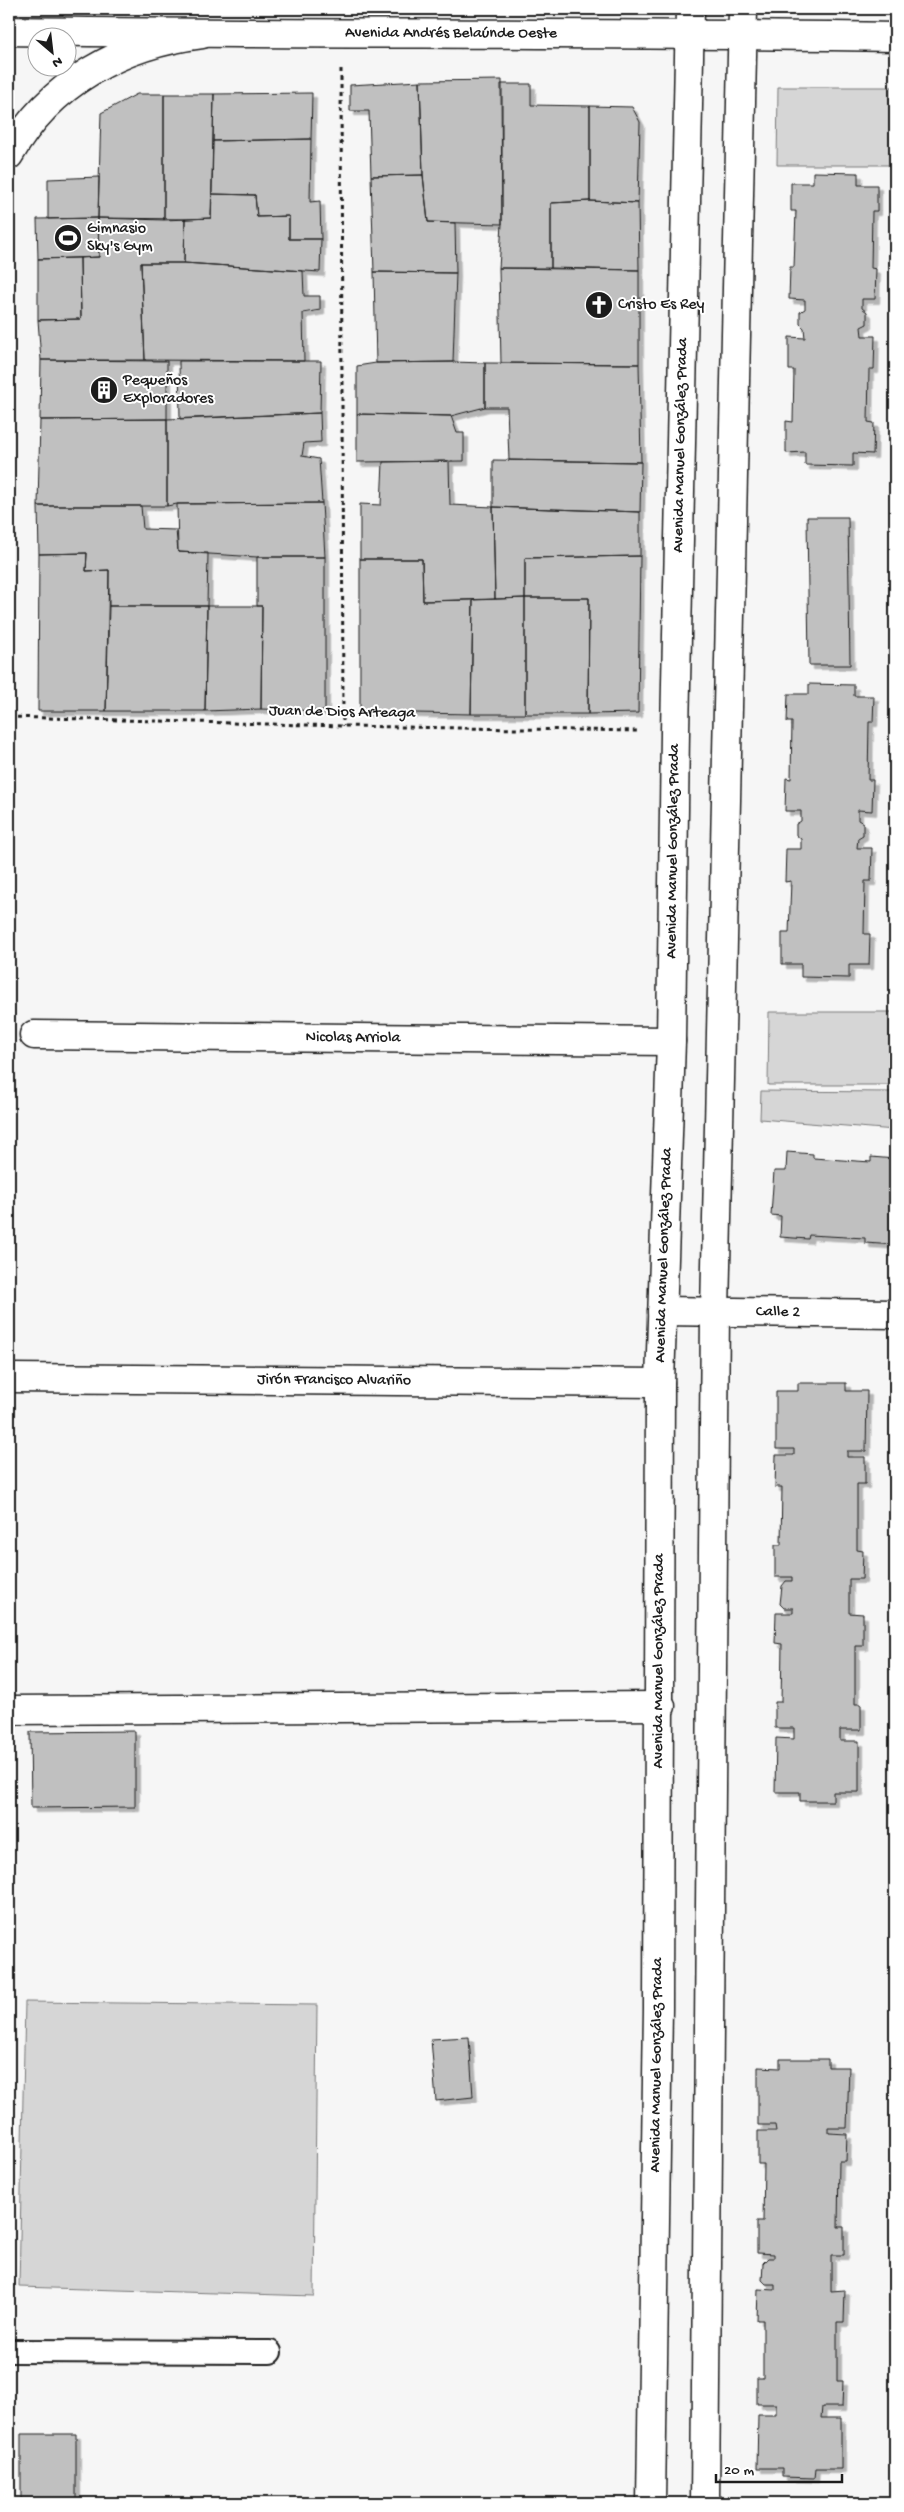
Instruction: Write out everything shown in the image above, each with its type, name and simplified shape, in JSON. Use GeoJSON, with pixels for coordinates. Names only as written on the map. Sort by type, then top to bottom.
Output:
{"type":"FeatureCollection","features":[{"type":"Feature","properties":{"kind":"street","name":"Avenida Andrés Belaúnde Oeste"},"geometry":{"type":"LineString","coordinates":[[9,31],[202,34],[341,33],[690,21],[743,22],[895,37]]}},
{"type":"Feature","properties":{"kind":"street","name":"Avenida Manuel González Prada"},"geometry":{"type":"LineString","coordinates":[[651,2503],[661,1706],[660,1383],[671,1040],[675,732],[690,21]]}},
{"type":"Feature","properties":{"kind":"street"},"geometry":{"type":"LineString","coordinates":[[705,2503],[715,1312],[743,22]]}},
{"type":"Feature","properties":{"kind":"street"},"geometry":{"type":"LineString","coordinates":[[9,155],[30,124],[49,103],[94,68],[146,45],[202,34]]}},
{"type":"Feature","properties":{"kind":"street","name":"Nicolas Arriola"},"geometry":{"type":"LineString","coordinates":[[34,1035],[671,1040]]}},
{"type":"Feature","properties":{"kind":"street","name":"Calle 2"},"geometry":{"type":"LineString","coordinates":[[662,1311],[895,1314]]}},
{"type":"Feature","properties":{"kind":"street","name":"Jirón Francisco Alvariño"},"geometry":{"type":"LineString","coordinates":[[9,1378],[660,1383]]}},
{"type":"Feature","properties":{"kind":"street"},"geometry":{"type":"LineString","coordinates":[[9,1710],[661,1706]]}},
{"type":"Feature","properties":{"kind":"lane"},"geometry":{"type":"LineString","coordinates":[[9,2351],[270,2352]]}},
{"type":"Feature","properties":{"kind":"path"},"geometry":{"type":"LineString","coordinates":[[341,33],[343,726]]}},
{"type":"Feature","properties":{"kind":"path","name":"Juan de Dios Arteaga"},"geometry":{"type":"LineString","coordinates":[[9,717],[675,732]]}},
{"type":"Feature","properties":{"kind":"shaded area"},"geometry":{"type":"Polygon","coordinates":[[[778,87],[895,87],[895,165],[777,165],[778,87]]]}},
{"type":"Feature","properties":{"kind":"shaded area"},"geometry":{"type":"Polygon","coordinates":[[[769,1012],[895,1012],[895,1085],[768,1085],[769,1012]]]}},
{"type":"Feature","properties":{"kind":"shaded area"},"geometry":{"type":"Polygon","coordinates":[[[761,1091],[895,1092],[895,1130],[760,1119],[761,1091]]]}},
{"type":"Feature","properties":{"kind":"shaded area"},"geometry":{"type":"Polygon","coordinates":[[[25,2002],[317,2005],[314,2296],[19,2287],[25,2002]]]}},
{"type":"Feature","properties":{"kind":"building"},"geometry":{"type":"Polygon","coordinates":[[[502,80],[502,224],[428,222],[423,175],[420,81],[502,80]]]}},
{"type":"Feature","properties":{"kind":"building"},"geometry":{"type":"Polygon","coordinates":[[[420,81],[423,175],[371,176],[369,111],[350,111],[350,85],[420,81]]]}},
{"type":"Feature","properties":{"kind":"building"},"geometry":{"type":"Polygon","coordinates":[[[501,84],[531,84],[531,105],[590,106],[590,201],[551,203],[551,268],[499,268],[502,224],[501,84]]]}},
{"type":"Feature","properties":{"kind":"building"},"geometry":{"type":"Polygon","coordinates":[[[312,93],[311,139],[213,141],[214,94],[312,93]]]}},
{"type":"Feature","properties":{"kind":"building"},"geometry":{"type":"Polygon","coordinates":[[[137,94],[164,94],[164,220],[98,218],[101,113],[137,94]]]}},
{"type":"Feature","properties":{"kind":"building"},"geometry":{"type":"Polygon","coordinates":[[[164,94],[214,94],[211,218],[164,220],[164,94]]]}},
{"type":"Feature","properties":{"kind":"building"},"geometry":{"type":"Polygon","coordinates":[[[590,106],[632,107],[640,122],[638,203],[590,201],[590,106]]]}},
{"type":"Feature","properties":{"kind":"building"},"geometry":{"type":"Polygon","coordinates":[[[311,139],[310,202],[320,201],[321,239],[289,239],[289,216],[257,217],[255,195],[212,194],[213,141],[311,139]]]}},
{"type":"Feature","properties":{"kind":"building"},"geometry":{"type":"Polygon","coordinates":[[[813,172],[858,173],[858,185],[877,185],[877,211],[872,211],[871,268],[876,269],[875,299],[862,299],[862,308],[867,312],[867,324],[861,327],[862,336],[875,336],[874,369],[869,369],[868,422],[874,423],[873,454],[853,453],[853,466],[805,465],[805,452],[786,453],[786,421],[793,422],[794,370],[789,370],[789,337],[805,338],[804,328],[800,324],[800,312],[805,309],[805,300],[789,299],[790,267],[794,267],[796,211],[791,211],[791,183],[813,183],[813,172]]]}},
{"type":"Feature","properties":{"kind":"building"},"geometry":{"type":"Polygon","coordinates":[[[423,175],[428,222],[455,223],[456,273],[374,272],[371,176],[423,175]]]}},
{"type":"Feature","properties":{"kind":"building"},"geometry":{"type":"Polygon","coordinates":[[[99,177],[98,218],[48,219],[48,179],[99,177]]]}},
{"type":"Feature","properties":{"kind":"building"},"geometry":{"type":"Polygon","coordinates":[[[212,194],[255,195],[257,217],[289,216],[289,239],[321,239],[320,272],[184,263],[185,219],[211,218],[212,194]]]}},
{"type":"Feature","properties":{"kind":"building"},"geometry":{"type":"Polygon","coordinates":[[[590,201],[638,203],[639,270],[551,268],[551,203],[590,201]]]}},
{"type":"Feature","properties":{"kind":"building","name":"Gimnasio Sky's Gym"},"geometry":{"type":"Polygon","coordinates":[[[98,218],[99,257],[38,259],[37,219],[98,218]]]}},
{"type":"Feature","properties":{"kind":"building"},"geometry":{"type":"Polygon","coordinates":[[[98,218],[185,219],[184,263],[141,263],[145,360],[41,360],[38,320],[81,319],[80,258],[99,257],[98,218]]]}},
{"type":"Feature","properties":{"kind":"building"},"geometry":{"type":"Polygon","coordinates":[[[80,258],[81,319],[38,320],[38,259],[80,258]]]}},
{"type":"Feature","properties":{"kind":"building"},"geometry":{"type":"Polygon","coordinates":[[[141,263],[184,263],[303,271],[304,296],[320,296],[320,310],[303,313],[304,361],[145,360],[141,263]]]}},
{"type":"Feature","properties":{"kind":"building"},"geometry":{"type":"Polygon","coordinates":[[[499,268],[639,270],[639,364],[501,363],[499,268]]]}},
{"type":"Feature","properties":{"kind":"building"},"geometry":{"type":"Polygon","coordinates":[[[374,272],[456,273],[453,362],[376,363],[374,272]]]}},
{"type":"Feature","properties":{"kind":"building","name":"Pequeños Exploradores"},"geometry":{"type":"Polygon","coordinates":[[[41,360],[167,361],[167,419],[40,420],[41,360]]]}},
{"type":"Feature","properties":{"kind":"building"},"geometry":{"type":"Polygon","coordinates":[[[179,361],[321,361],[320,413],[180,419],[179,361]]]}},
{"type":"Feature","properties":{"kind":"building"},"geometry":{"type":"Polygon","coordinates":[[[376,363],[485,363],[485,407],[451,416],[357,414],[357,366],[376,363]]]}},
{"type":"Feature","properties":{"kind":"building"},"geometry":{"type":"Polygon","coordinates":[[[485,363],[639,364],[641,462],[509,460],[507,407],[485,407],[485,363]]]}},
{"type":"Feature","properties":{"kind":"building"},"geometry":{"type":"Polygon","coordinates":[[[320,413],[321,442],[304,443],[302,456],[319,459],[322,503],[177,504],[167,506],[167,419],[320,413]]]}},
{"type":"Feature","properties":{"kind":"building"},"geometry":{"type":"Polygon","coordinates":[[[357,414],[451,416],[457,433],[464,433],[464,461],[357,462],[357,414]]]}},
{"type":"Feature","properties":{"kind":"building"},"geometry":{"type":"Polygon","coordinates":[[[167,419],[167,506],[38,506],[40,420],[167,419]]]}},
{"type":"Feature","properties":{"kind":"building"},"geometry":{"type":"Polygon","coordinates":[[[493,460],[641,462],[640,512],[493,507],[493,460]]]}},
{"type":"Feature","properties":{"kind":"building"},"geometry":{"type":"Polygon","coordinates":[[[449,461],[450,505],[493,507],[495,599],[423,601],[422,559],[360,559],[360,504],[381,505],[383,462],[449,461]]]}},
{"type":"Feature","properties":{"kind":"building"},"geometry":{"type":"Polygon","coordinates":[[[322,503],[325,557],[257,557],[178,552],[177,504],[322,503]]]}},
{"type":"Feature","properties":{"kind":"building"},"geometry":{"type":"Polygon","coordinates":[[[38,506],[141,506],[143,529],[176,530],[178,552],[208,553],[207,606],[109,606],[109,570],[86,571],[87,553],[39,554],[38,506]]]}},
{"type":"Feature","properties":{"kind":"building"},"geometry":{"type":"Polygon","coordinates":[[[493,507],[640,512],[640,556],[525,558],[525,598],[495,599],[493,507]]]}},
{"type":"Feature","properties":{"kind":"building"},"geometry":{"type":"Polygon","coordinates":[[[807,517],[848,517],[850,665],[809,665],[807,517]]]}},
{"type":"Feature","properties":{"kind":"building"},"geometry":{"type":"Polygon","coordinates":[[[87,553],[86,571],[109,570],[106,711],[38,711],[39,554],[87,553]]]}},
{"type":"Feature","properties":{"kind":"building"},"geometry":{"type":"Polygon","coordinates":[[[640,556],[638,713],[588,714],[589,598],[525,598],[525,558],[640,556]]]}},
{"type":"Feature","properties":{"kind":"building"},"geometry":{"type":"Polygon","coordinates":[[[257,557],[325,557],[325,711],[261,709],[262,606],[257,606],[257,557]]]}},
{"type":"Feature","properties":{"kind":"building"},"geometry":{"type":"Polygon","coordinates":[[[360,559],[422,559],[423,601],[473,600],[471,714],[360,712],[360,559]]]}},
{"type":"Feature","properties":{"kind":"building"},"geometry":{"type":"Polygon","coordinates":[[[525,598],[525,714],[471,714],[473,600],[525,598]]]}},
{"type":"Feature","properties":{"kind":"building"},"geometry":{"type":"Polygon","coordinates":[[[525,598],[589,598],[588,714],[525,714],[525,598]]]}},
{"type":"Feature","properties":{"kind":"building"},"geometry":{"type":"Polygon","coordinates":[[[109,606],[207,606],[205,711],[106,711],[109,606]]]}},
{"type":"Feature","properties":{"kind":"building"},"geometry":{"type":"Polygon","coordinates":[[[207,606],[262,606],[261,709],[205,711],[207,606]]]}},
{"type":"Feature","properties":{"kind":"building"},"geometry":{"type":"Polygon","coordinates":[[[809,684],[854,685],[854,696],[874,696],[873,722],[869,722],[868,780],[873,780],[872,811],[858,810],[858,820],[863,823],[863,835],[858,838],[857,848],[872,848],[871,881],[865,881],[864,934],[870,934],[869,965],[849,965],[849,978],[801,977],[801,964],[782,964],[782,933],[789,933],[791,881],[785,882],[786,849],[801,849],[801,839],[796,835],[796,824],[801,821],[801,811],[785,811],[786,778],[791,779],[792,722],[787,722],[788,694],[809,694],[809,684]]]}},
{"type":"Feature","properties":{"kind":"building"},"geometry":{"type":"Polygon","coordinates":[[[787,1152],[813,1154],[813,1158],[871,1162],[871,1157],[895,1159],[895,1245],[865,1243],[865,1238],[809,1235],[808,1239],[780,1237],[781,1216],[771,1215],[774,1171],[786,1171],[787,1152]]]}},
{"type":"Feature","properties":{"kind":"building"},"geometry":{"type":"Polygon","coordinates":[[[798,1383],[846,1383],[846,1391],[867,1391],[866,1451],[847,1451],[847,1457],[865,1457],[865,1484],[857,1484],[857,1550],[863,1551],[862,1579],[849,1579],[849,1613],[863,1614],[863,1646],[855,1646],[855,1704],[861,1704],[861,1730],[840,1730],[840,1741],[859,1741],[859,1792],[833,1792],[833,1801],[800,1801],[800,1792],[775,1792],[776,1738],[794,1739],[794,1728],[775,1728],[775,1702],[781,1702],[782,1644],[775,1643],[776,1613],[793,1613],[793,1608],[784,1608],[780,1604],[782,1586],[786,1581],[792,1581],[792,1577],[775,1577],[775,1545],[781,1545],[782,1487],[775,1487],[776,1455],[794,1455],[794,1449],[776,1449],[776,1391],[798,1391],[798,1383]]]}},
{"type":"Feature","properties":{"kind":"building"},"geometry":{"type":"Polygon","coordinates":[[[135,1731],[135,1807],[31,1808],[30,1732],[135,1731]]]}},
{"type":"Feature","properties":{"kind":"building"},"geometry":{"type":"Polygon","coordinates":[[[469,2037],[473,2097],[436,2101],[431,2039],[469,2037]]]}},
{"type":"Feature","properties":{"kind":"building"},"geometry":{"type":"Polygon","coordinates":[[[780,2059],[828,2059],[828,2067],[849,2067],[847,2128],[829,2128],[829,2133],[847,2134],[846,2161],[839,2161],[838,2227],[844,2227],[844,2255],[831,2255],[831,2291],[845,2290],[844,2322],[837,2322],[837,2381],[843,2381],[842,2407],[822,2407],[821,2418],[841,2418],[841,2469],[815,2469],[814,2478],[782,2477],[782,2468],[757,2468],[758,2415],[776,2415],[776,2404],[757,2404],[757,2378],[763,2378],[763,2320],[757,2320],[758,2289],[775,2290],[775,2284],[766,2284],[762,2280],[763,2263],[768,2258],[774,2258],[774,2254],[757,2253],[757,2221],[763,2221],[764,2164],[758,2164],[758,2131],[776,2131],[775,2125],[758,2125],[758,2067],[780,2068],[780,2059]]]}},
{"type":"Feature","properties":{"kind":"building"},"geometry":{"type":"Polygon","coordinates":[[[21,2434],[76,2434],[76,2503],[21,2503],[21,2434]]]}},
{"type":"Feature","properties":{"kind":"place","name":"Gimnasio Sky's Gym"},"geometry":{"type":"Point","coordinates":[68,238]}},
{"type":"Feature","properties":{"kind":"place","name":"Cristo Es Rey"},"geometry":{"type":"Point","coordinates":[599,305]}},
{"type":"Feature","properties":{"kind":"place","name":"Pequeños Exploradores"},"geometry":{"type":"Point","coordinates":[104,390]}}]}
